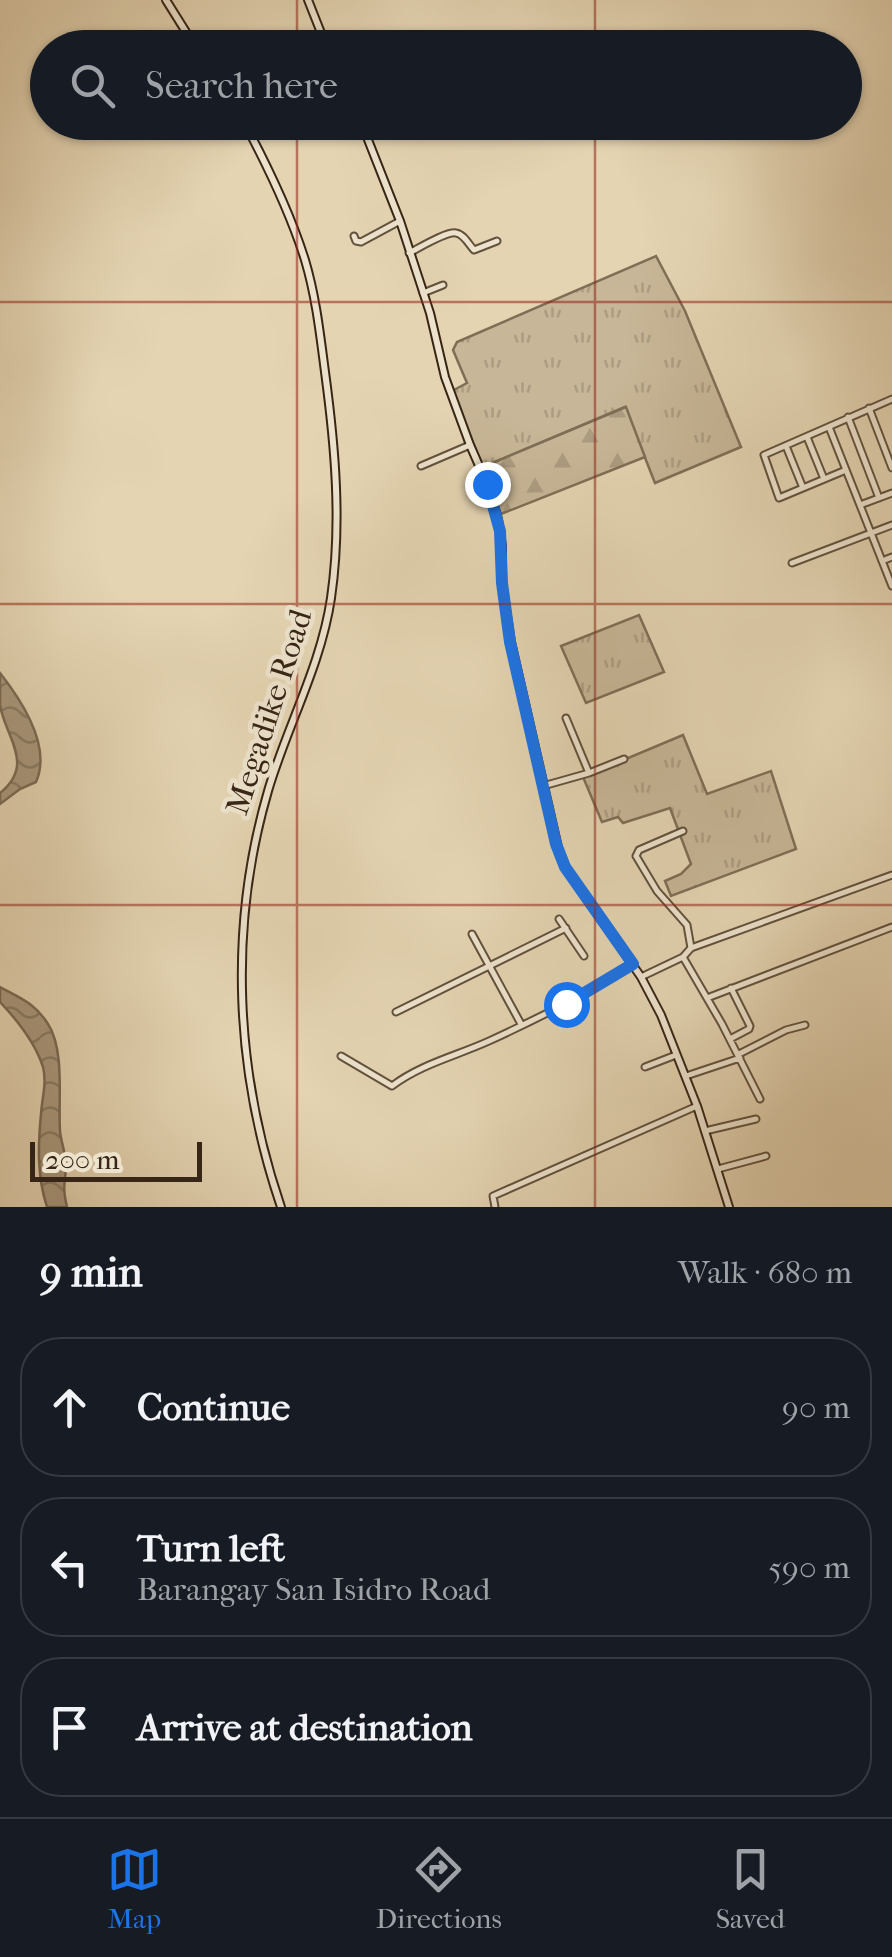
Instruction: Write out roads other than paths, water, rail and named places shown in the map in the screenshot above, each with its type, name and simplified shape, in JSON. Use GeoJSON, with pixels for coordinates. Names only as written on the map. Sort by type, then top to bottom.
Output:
{"type":"FeatureCollection","features":[{"type":"Feature","properties":{"kind":"street"},"geometry":{"type":"LineString","coordinates":[[166,0],[185,30]]}},
{"type":"Feature","properties":{"kind":"street"},"geometry":{"type":"LineString","coordinates":[[308,0],[320,30]]}},
{"type":"Feature","properties":{"kind":"street","name":"Megadike Road"},"geometry":{"type":"LineString","coordinates":[[253,140],[278,190],[306,264],[319,323],[335,470],[334,568],[328,615],[319,653],[261,815],[243,925],[242,1000],[250,1081],[281,1207]]}},
{"type":"Feature","properties":{"kind":"street"},"geometry":{"type":"LineString","coordinates":[[368,140],[400,222],[445,378],[487,484],[500,531],[510,642],[556,844],[565,867],[633,964],[661,1015],[729,1207]]}},
{"type":"Feature","properties":{"kind":"street"},"geometry":{"type":"LineString","coordinates":[[354,236],[361,242],[400,222]]}},
{"type":"Feature","properties":{"kind":"street"},"geometry":{"type":"LineString","coordinates":[[410,253],[456,233],[474,250],[497,241]]}},
{"type":"Feature","properties":{"kind":"street"},"geometry":{"type":"LineString","coordinates":[[423,293],[443,284]]}},
{"type":"Feature","properties":{"kind":"street"},"geometry":{"type":"LineString","coordinates":[[846,470],[780,498],[764,455],[892,399]]}},
{"type":"Feature","properties":{"kind":"street"},"geometry":{"type":"LineString","coordinates":[[869,408],[892,468]]}},
{"type":"Feature","properties":{"kind":"street"},"geometry":{"type":"LineString","coordinates":[[848,417],[879,498]]}},
{"type":"Feature","properties":{"kind":"street"},"geometry":{"type":"LineString","coordinates":[[828,428],[891,583]]}},
{"type":"Feature","properties":{"kind":"street"},"geometry":{"type":"LineString","coordinates":[[807,437],[824,479]]}},
{"type":"Feature","properties":{"kind":"street"},"geometry":{"type":"LineString","coordinates":[[421,466],[470,445]]}},
{"type":"Feature","properties":{"kind":"street"},"geometry":{"type":"LineString","coordinates":[[786,446],[803,488]]}},
{"type":"Feature","properties":{"kind":"street"},"geometry":{"type":"LineString","coordinates":[[860,505],[892,493]]}},
{"type":"Feature","properties":{"kind":"street"},"geometry":{"type":"LineString","coordinates":[[792,563],[892,525]]}},
{"type":"Feature","properties":{"kind":"street"},"geometry":{"type":"LineString","coordinates":[[882,560],[892,557]]}},
{"type":"Feature","properties":{"kind":"street"},"geometry":{"type":"LineString","coordinates":[[566,718],[589,773]]}},
{"type":"Feature","properties":{"kind":"street"},"geometry":{"type":"LineString","coordinates":[[543,786],[624,759]]}},
{"type":"Feature","properties":{"kind":"street"},"geometry":{"type":"LineString","coordinates":[[683,832],[639,850],[636,856],[657,892],[687,925],[692,948]]}},
{"type":"Feature","properties":{"kind":"street"},"geometry":{"type":"LineString","coordinates":[[641,977],[683,957],[692,948],[892,875]]}},
{"type":"Feature","properties":{"kind":"street"},"geometry":{"type":"LineString","coordinates":[[558,919],[584,956]]}},
{"type":"Feature","properties":{"kind":"street"},"geometry":{"type":"LineString","coordinates":[[707,998],[892,927]]}},
{"type":"Feature","properties":{"kind":"street"},"geometry":{"type":"LineString","coordinates":[[396,1012],[566,928]]}},
{"type":"Feature","properties":{"kind":"street"},"geometry":{"type":"LineString","coordinates":[[472,934],[521,1024]]}},
{"type":"Feature","properties":{"kind":"street"},"geometry":{"type":"LineString","coordinates":[[683,957],[760,1099]]}},
{"type":"Feature","properties":{"kind":"street"},"geometry":{"type":"LineString","coordinates":[[341,1056],[392,1086],[417,1070],[583,996],[633,964]]}},
{"type":"Feature","properties":{"kind":"street"},"geometry":{"type":"LineString","coordinates":[[730,1040],[750,1026],[732,988]]}},
{"type":"Feature","properties":{"kind":"street"},"geometry":{"type":"LineString","coordinates":[[684,1076],[739,1056],[786,1030],[805,1026]]}},
{"type":"Feature","properties":{"kind":"street"},"geometry":{"type":"LineString","coordinates":[[646,1067],[676,1054]]}},
{"type":"Feature","properties":{"kind":"street"},"geometry":{"type":"LineString","coordinates":[[496,1207],[493,1196],[696,1106]]}},
{"type":"Feature","properties":{"kind":"street"},"geometry":{"type":"LineString","coordinates":[[705,1132],[756,1118]]}},
{"type":"Feature","properties":{"kind":"street"},"geometry":{"type":"LineString","coordinates":[[718,1168],[766,1156]]}},
{"type":"Feature","properties":{"kind":"water"},"geometry":{"type":"Polygon","coordinates":[[[0,673],[32,724],[40,768],[36,782],[0,804],[0,793],[11,782],[17,761],[0,705],[0,673]]]}},
{"type":"Feature","properties":{"kind":"water"},"geometry":{"type":"Polygon","coordinates":[[[0,987],[43,1017],[57,1047],[67,1207],[47,1207],[39,1161],[43,1067],[25,1032],[0,1002],[0,987]]]}}]}
